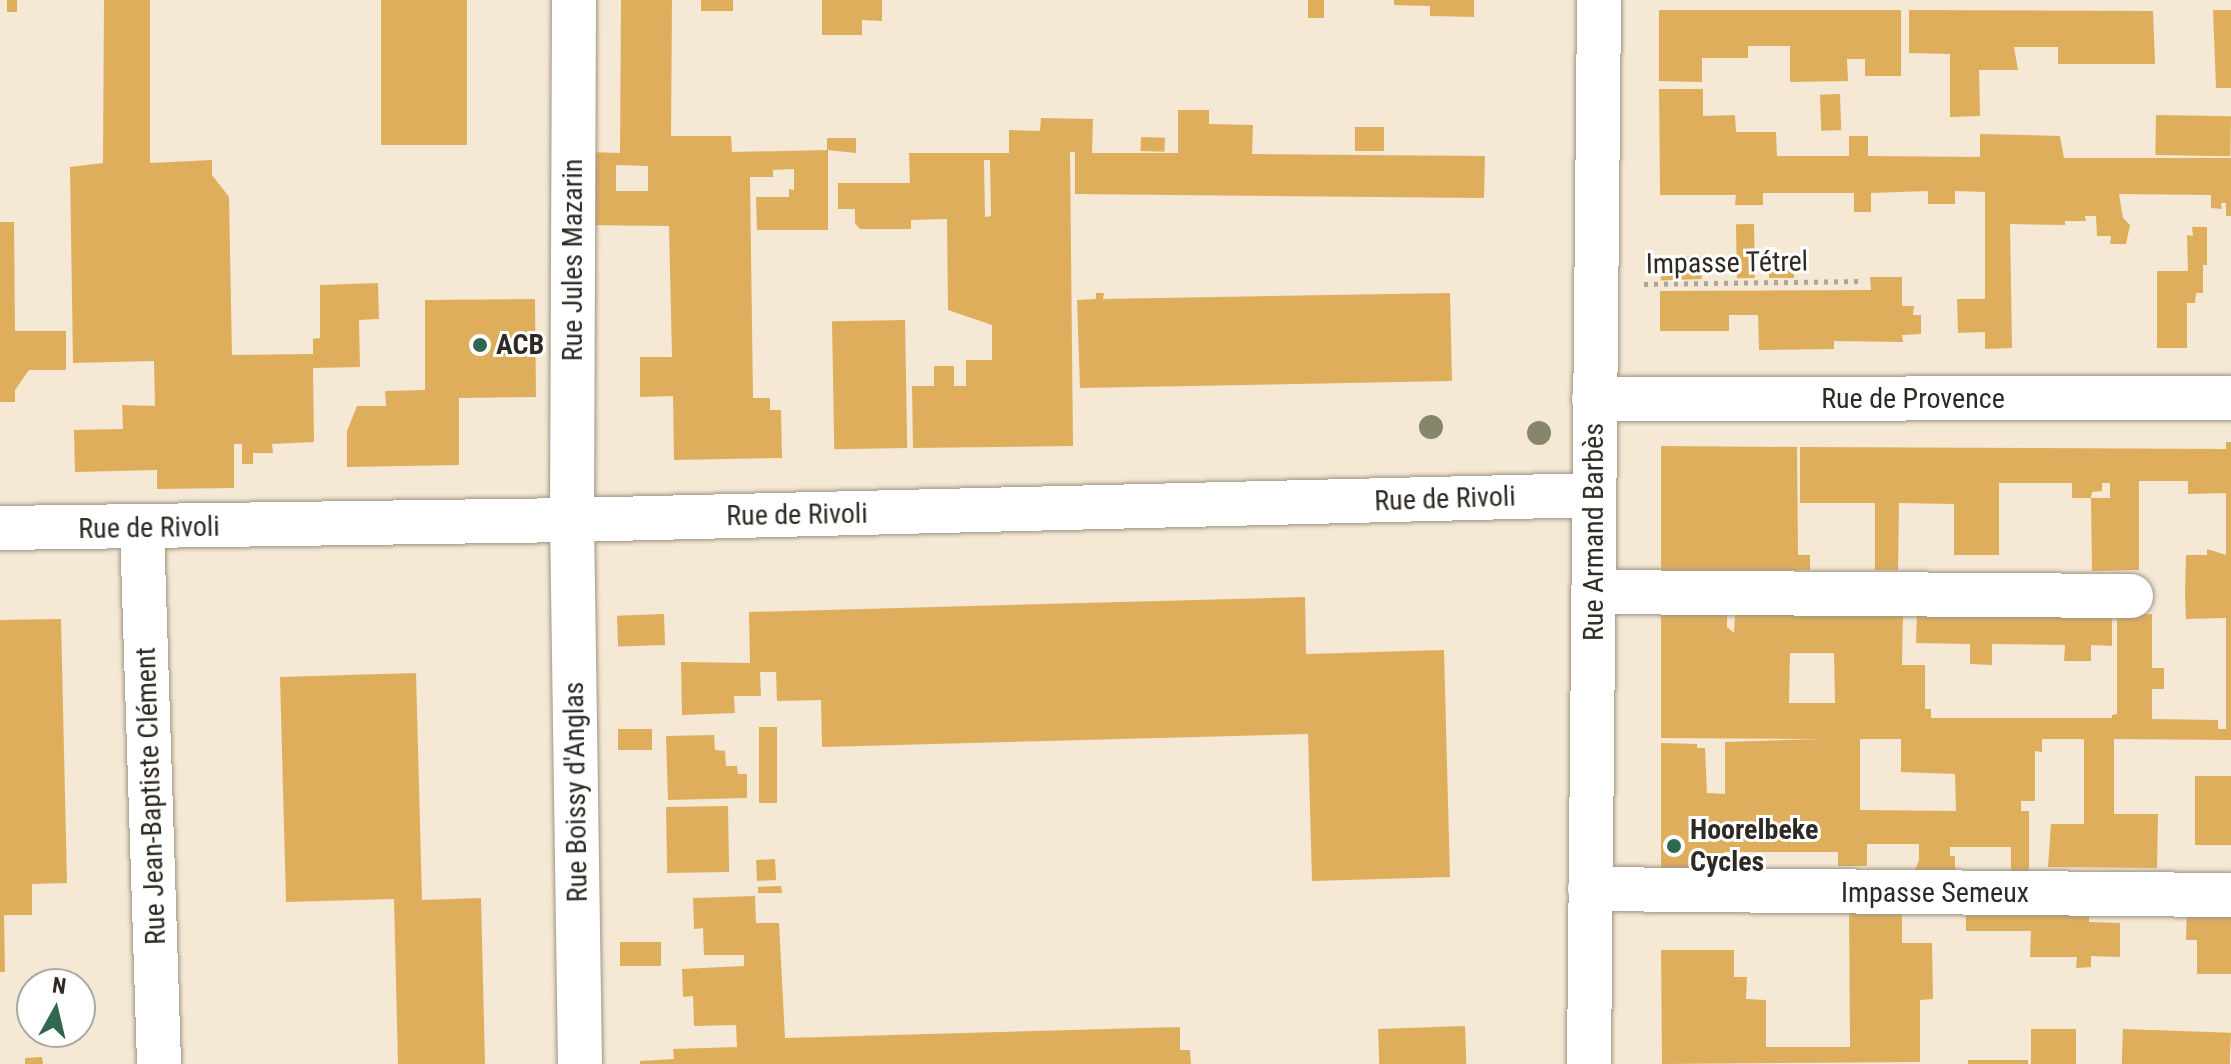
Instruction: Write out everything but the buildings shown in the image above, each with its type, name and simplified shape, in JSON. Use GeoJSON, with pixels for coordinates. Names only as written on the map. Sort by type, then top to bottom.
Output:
{"type":"FeatureCollection","features":[{"type":"Feature","properties":{"kind":"street","name":"Rue Jules Mazarin"},"geometry":{"type":"LineString","coordinates":[[572,520],[574,0]]}},
{"type":"Feature","properties":{"kind":"street","name":"Rue Armand Barbès"},"geometry":{"type":"LineString","coordinates":[[1589,1064],[1599,0]]}},
{"type":"Feature","properties":{"kind":"street","name":"Rue de Provence"},"geometry":{"type":"LineString","coordinates":[[1594,399],[2231,398]]}},
{"type":"Feature","properties":{"kind":"street","name":"Rue de Rivoli"},"geometry":{"type":"LineString","coordinates":[[0,528],[572,520],[1594,495]]}},
{"type":"Feature","properties":{"kind":"street","name":"Rue Boissy d'Anglas"},"geometry":{"type":"LineString","coordinates":[[572,520],[580,1064]]}},
{"type":"Feature","properties":{"kind":"street","name":"Rue Jean-Baptiste Clément"},"geometry":{"type":"LineString","coordinates":[[142,528],[159,1064]]}},
{"type":"Feature","properties":{"kind":"street"},"geometry":{"type":"LineString","coordinates":[[1593,592],[2131,596]]}},
{"type":"Feature","properties":{"kind":"street","name":"Impasse Semeux"},"geometry":{"type":"LineString","coordinates":[[1590,889],[2231,895]]}},
{"type":"Feature","properties":{"kind":"path","name":"Impasse Tétrel"},"geometry":{"type":"LineString","coordinates":[[1596,285],[1859,281]]}},
{"type":"Feature","properties":{"kind":"place","name":"ACB"},"geometry":{"type":"Point","coordinates":[480,345]}},
{"type":"Feature","properties":{"kind":"place","name":"Hoorelbeke Cycles"},"geometry":{"type":"Point","coordinates":[1674,846]}}]}
